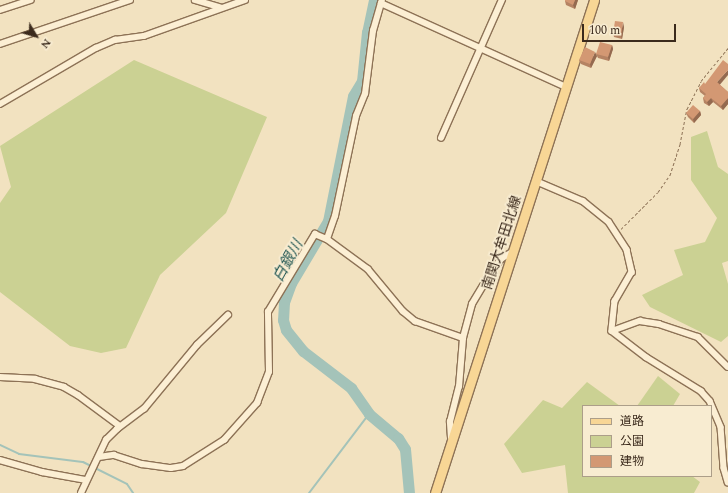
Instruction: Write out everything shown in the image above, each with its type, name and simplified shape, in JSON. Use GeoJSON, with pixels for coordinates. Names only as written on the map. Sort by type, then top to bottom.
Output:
{"type":"FeatureCollection","features":[{"type":"Feature","properties":{"kind":"main road","name":"南関大牟田北線"},"geometry":{"type":"LineString","coordinates":[[435,493],[439,488],[452,443],[594,0]]}},
{"type":"Feature","properties":{"kind":"street"},"geometry":{"type":"LineString","coordinates":[[0,10],[30,0]]}},
{"type":"Feature","properties":{"kind":"street"},"geometry":{"type":"LineString","coordinates":[[0,44],[130,0]]}},
{"type":"Feature","properties":{"kind":"street"},"geometry":{"type":"LineString","coordinates":[[195,0],[220,7]]}},
{"type":"Feature","properties":{"kind":"street"},"geometry":{"type":"LineString","coordinates":[[0,104],[96,48],[115,40],[144,36],[198,18],[220,7],[245,0]]}},
{"type":"Feature","properties":{"kind":"street"},"geometry":{"type":"LineString","coordinates":[[441,138],[502,0]]}},
{"type":"Feature","properties":{"kind":"street"},"geometry":{"type":"LineString","coordinates":[[325,238],[335,216],[356,116],[365,94],[373,31],[382,1],[566,87]]}},
{"type":"Feature","properties":{"kind":"street"},"geometry":{"type":"LineString","coordinates":[[536,182],[583,202],[618,232],[628,250],[632,272],[615,301],[612,331]]}},
{"type":"Feature","properties":{"kind":"street"},"geometry":{"type":"LineString","coordinates":[[99,458],[114,455],[148,466],[171,468],[183,466],[213,449],[242,423],[257,402],[269,372],[268,312],[315,234],[325,238],[368,269],[403,311],[415,321],[463,338]]}},
{"type":"Feature","properties":{"kind":"street"},"geometry":{"type":"LineString","coordinates":[[452,443],[450,422],[459,387],[463,338],[478,291],[501,259],[514,251]]}},
{"type":"Feature","properties":{"kind":"street"},"geometry":{"type":"LineString","coordinates":[[81,493],[86,480],[99,458],[106,440],[120,426],[144,409],[197,346],[228,315]]}},
{"type":"Feature","properties":{"kind":"street"},"geometry":{"type":"LineString","coordinates":[[612,331],[640,321],[665,326],[698,337],[728,367]]}},
{"type":"Feature","properties":{"kind":"street"},"geometry":{"type":"LineString","coordinates":[[612,331],[646,357],[701,391],[711,405]]}},
{"type":"Feature","properties":{"kind":"street"},"geometry":{"type":"LineString","coordinates":[[0,377],[35,379],[64,387],[78,395],[120,426]]}},
{"type":"Feature","properties":{"kind":"street"},"geometry":{"type":"LineString","coordinates":[[712,407],[721,427],[724,468],[728,482]]}},
{"type":"Feature","properties":{"kind":"street"},"geometry":{"type":"LineString","coordinates":[[0,460],[35,471],[86,480]]}},
{"type":"Feature","properties":{"kind":"path"},"geometry":{"type":"LineString","coordinates":[[618,232],[641,210],[670,175],[680,144],[687,109],[701,80],[728,48]]}},
{"type":"Feature","properties":{"kind":"green space"},"geometry":{"type":"Polygon","coordinates":[[[134,60],[267,117],[226,213],[160,275],[126,348],[101,353],[70,346],[0,292],[0,203],[11,187],[0,146],[134,60]]]}},
{"type":"Feature","properties":{"kind":"green space"},"geometry":{"type":"Polygon","coordinates":[[[707,131],[718,167],[728,174],[728,261],[722,263],[728,284],[728,336],[721,342],[650,307],[642,295],[683,275],[674,250],[705,242],[717,218],[691,180],[691,137],[707,131]]]}},
{"type":"Feature","properties":{"kind":"green space"},"geometry":{"type":"Polygon","coordinates":[[[658,376],[680,394],[674,405],[638,405],[658,376]]]}},
{"type":"Feature","properties":{"kind":"green space"},"geometry":{"type":"Polygon","coordinates":[[[587,382],[619,405],[582,405],[582,477],[693,477],[700,482],[694,493],[568,493],[565,465],[522,473],[504,444],[543,400],[562,408],[587,382]]]}},
{"type":"Feature","properties":{"kind":"building"},"geometry":{"type":"Polygon","coordinates":[[[565,0],[575,0],[573,5],[565,0]]]}},
{"type":"Feature","properties":{"kind":"building"},"geometry":{"type":"Polygon","coordinates":[[[615,21],[623,22],[621,35],[613,33],[615,21]]]}},
{"type":"Feature","properties":{"kind":"building"},"geometry":{"type":"Polygon","coordinates":[[[600,42],[612,45],[608,57],[596,54],[600,42]]]}},
{"type":"Feature","properties":{"kind":"building"},"geometry":{"type":"Polygon","coordinates":[[[585,47],[595,52],[590,64],[579,60],[585,47]]]}},
{"type":"Feature","properties":{"kind":"building"},"geometry":{"type":"Polygon","coordinates":[[[723,60],[728,64],[728,70],[717,82],[728,92],[728,98],[721,106],[711,98],[707,102],[703,98],[706,94],[699,88],[704,82],[705,84],[723,60]]]}},
{"type":"Feature","properties":{"kind":"building"},"geometry":{"type":"Polygon","coordinates":[[[693,105],[700,111],[693,119],[686,113],[693,105]]]}},
{"type":"Feature","properties":{"kind":"waterway","name":"白銀川"},"geometry":{"type":"LineString","coordinates":[[374,0],[367,32],[362,81],[353,96],[328,221],[291,283],[284,302],[283,320],[286,330],[303,351],[351,388],[369,414],[398,438],[405,449],[409,493]]}},
{"type":"Feature","properties":{"kind":"waterway"},"geometry":{"type":"LineString","coordinates":[[309,493],[369,414]]}},
{"type":"Feature","properties":{"kind":"waterway"},"geometry":{"type":"LineString","coordinates":[[0,445],[19,454],[83,462],[127,484],[133,493]]}}]}
